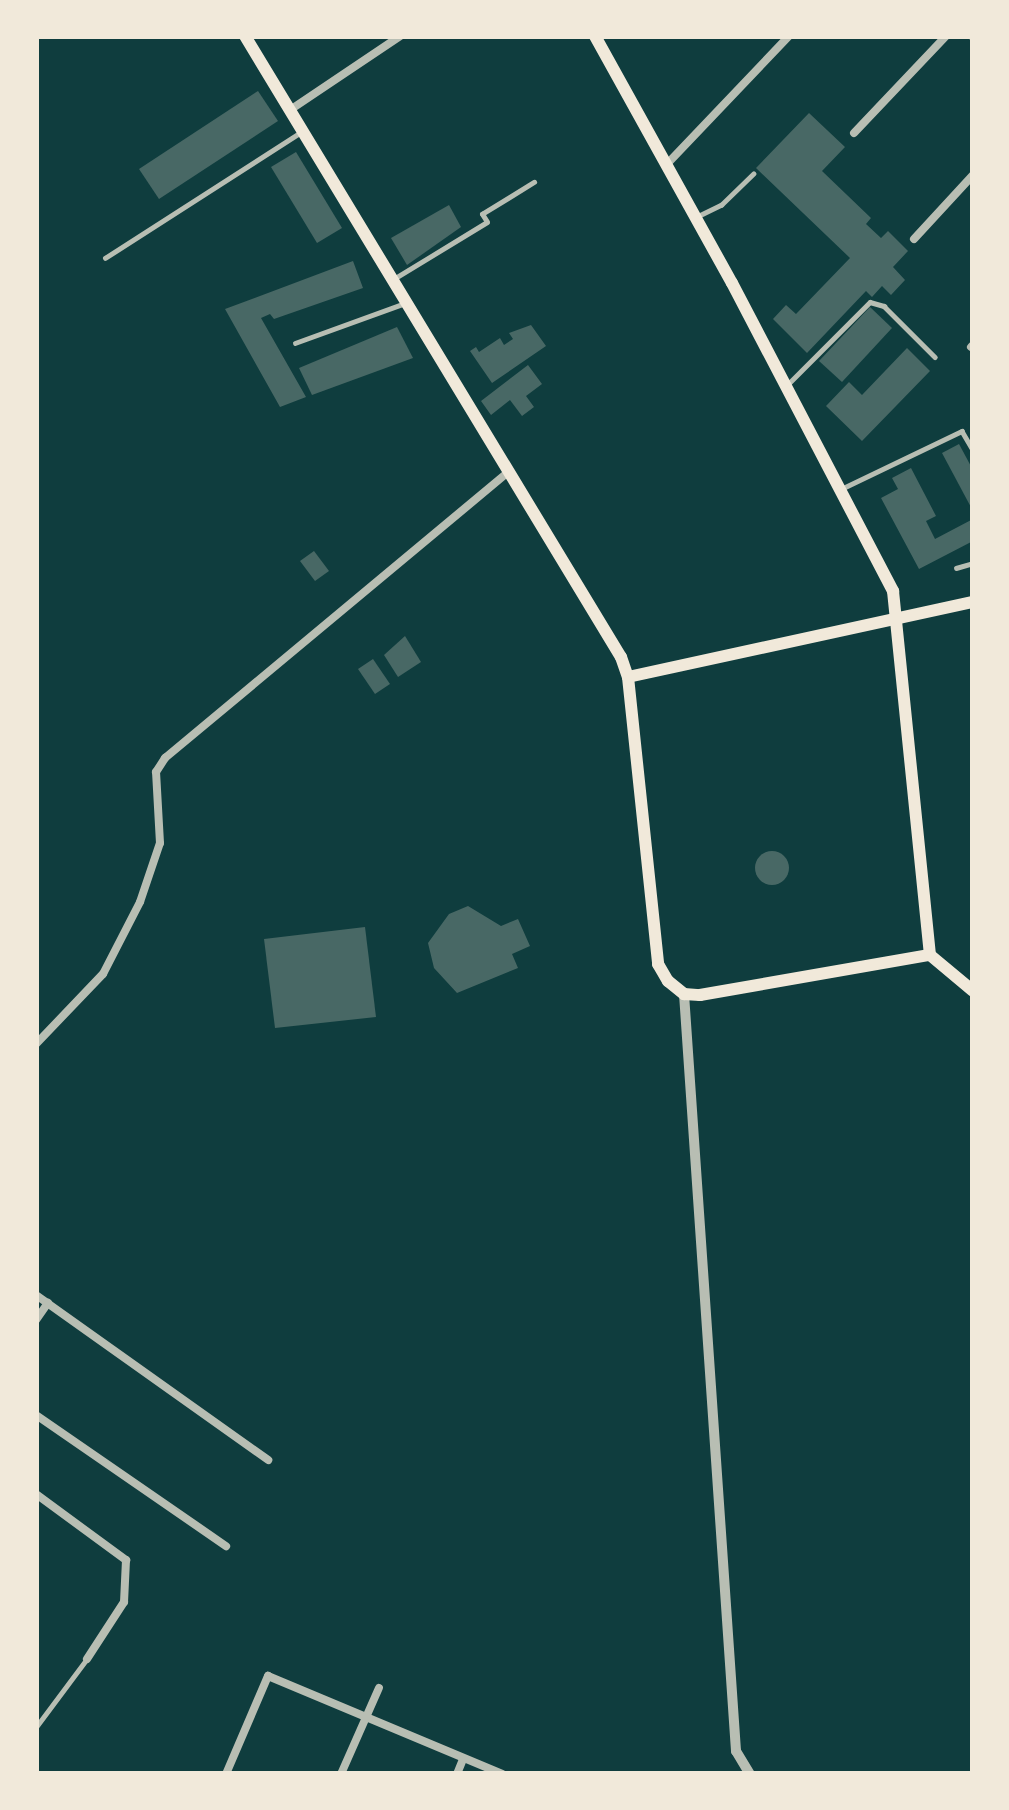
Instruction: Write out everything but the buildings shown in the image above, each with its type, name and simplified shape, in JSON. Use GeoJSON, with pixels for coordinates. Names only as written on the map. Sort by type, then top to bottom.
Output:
{"type":"FeatureCollection","features":[{"type":"Feature","properties":{"kind":"main road"},"geometry":{"type":"LineString","coordinates":[[245,36],[506,474],[615,644],[628,676],[658,964],[684,994],[930,955]]}},
{"type":"Feature","properties":{"kind":"main road"},"geometry":{"type":"LineString","coordinates":[[595,36],[787,385],[892,591],[930,955],[973,991]]}},
{"type":"Feature","properties":{"kind":"main road"},"geometry":{"type":"LineString","coordinates":[[628,676],[973,602]]}},
{"type":"Feature","properties":{"kind":"street"},"geometry":{"type":"LineString","coordinates":[[290,110],[400,36]]}},
{"type":"Feature","properties":{"kind":"street"},"geometry":{"type":"LineString","coordinates":[[667,164],[789,36]]}},
{"type":"Feature","properties":{"kind":"street"},"geometry":{"type":"LineString","coordinates":[[854,133],[946,36]]}},
{"type":"Feature","properties":{"kind":"street"},"geometry":{"type":"LineString","coordinates":[[914,238],[973,175]]}},
{"type":"Feature","properties":{"kind":"street"},"geometry":{"type":"LineString","coordinates":[[36,1044],[89,992],[135,914],[160,844],[156,772],[165,758],[506,474]]}},
{"type":"Feature","properties":{"kind":"street"},"geometry":{"type":"LineString","coordinates":[[684,994],[736,1751],[744,1772]]}},
{"type":"Feature","properties":{"kind":"street"},"geometry":{"type":"LineString","coordinates":[[36,1295],[268,1460]]}},
{"type":"Feature","properties":{"kind":"street"},"geometry":{"type":"LineString","coordinates":[[36,1320],[48,1304]]}},
{"type":"Feature","properties":{"kind":"street"},"geometry":{"type":"LineString","coordinates":[[36,1415],[226,1546]]}},
{"type":"Feature","properties":{"kind":"street"},"geometry":{"type":"LineString","coordinates":[[36,1494],[126,1560],[124,1601],[87,1659]]}},
{"type":"Feature","properties":{"kind":"street"},"geometry":{"type":"LineString","coordinates":[[226,1774],[268,1676],[502,1774]]}},
{"type":"Feature","properties":{"kind":"street"},"geometry":{"type":"LineString","coordinates":[[341,1774],[379,1688]]}},
{"type":"Feature","properties":{"kind":"street"},"geometry":{"type":"LineString","coordinates":[[457,1774],[463,1759]]}},
{"type":"Feature","properties":{"kind":"lane"},"geometry":{"type":"LineString","coordinates":[[105,258],[303,131]]}},
{"type":"Feature","properties":{"kind":"lane"},"geometry":{"type":"LineString","coordinates":[[696,217],[721,205],[753,174]]}},
{"type":"Feature","properties":{"kind":"lane"},"geometry":{"type":"LineString","coordinates":[[393,280],[487,222],[482,214],[534,182]]}},
{"type":"Feature","properties":{"kind":"lane"},"geometry":{"type":"LineString","coordinates":[[787,385],[870,302],[884,306],[935,357]]}},
{"type":"Feature","properties":{"kind":"lane"},"geometry":{"type":"LineString","coordinates":[[296,343],[406,303]]}},
{"type":"Feature","properties":{"kind":"lane"},"geometry":{"type":"LineString","coordinates":[[841,489],[962,431],[973,450]]}},
{"type":"Feature","properties":{"kind":"lane"},"geometry":{"type":"LineString","coordinates":[[956,568],[973,563]]}},
{"type":"Feature","properties":{"kind":"lane"},"geometry":{"type":"LineString","coordinates":[[36,1727],[87,1659]]}}]}
